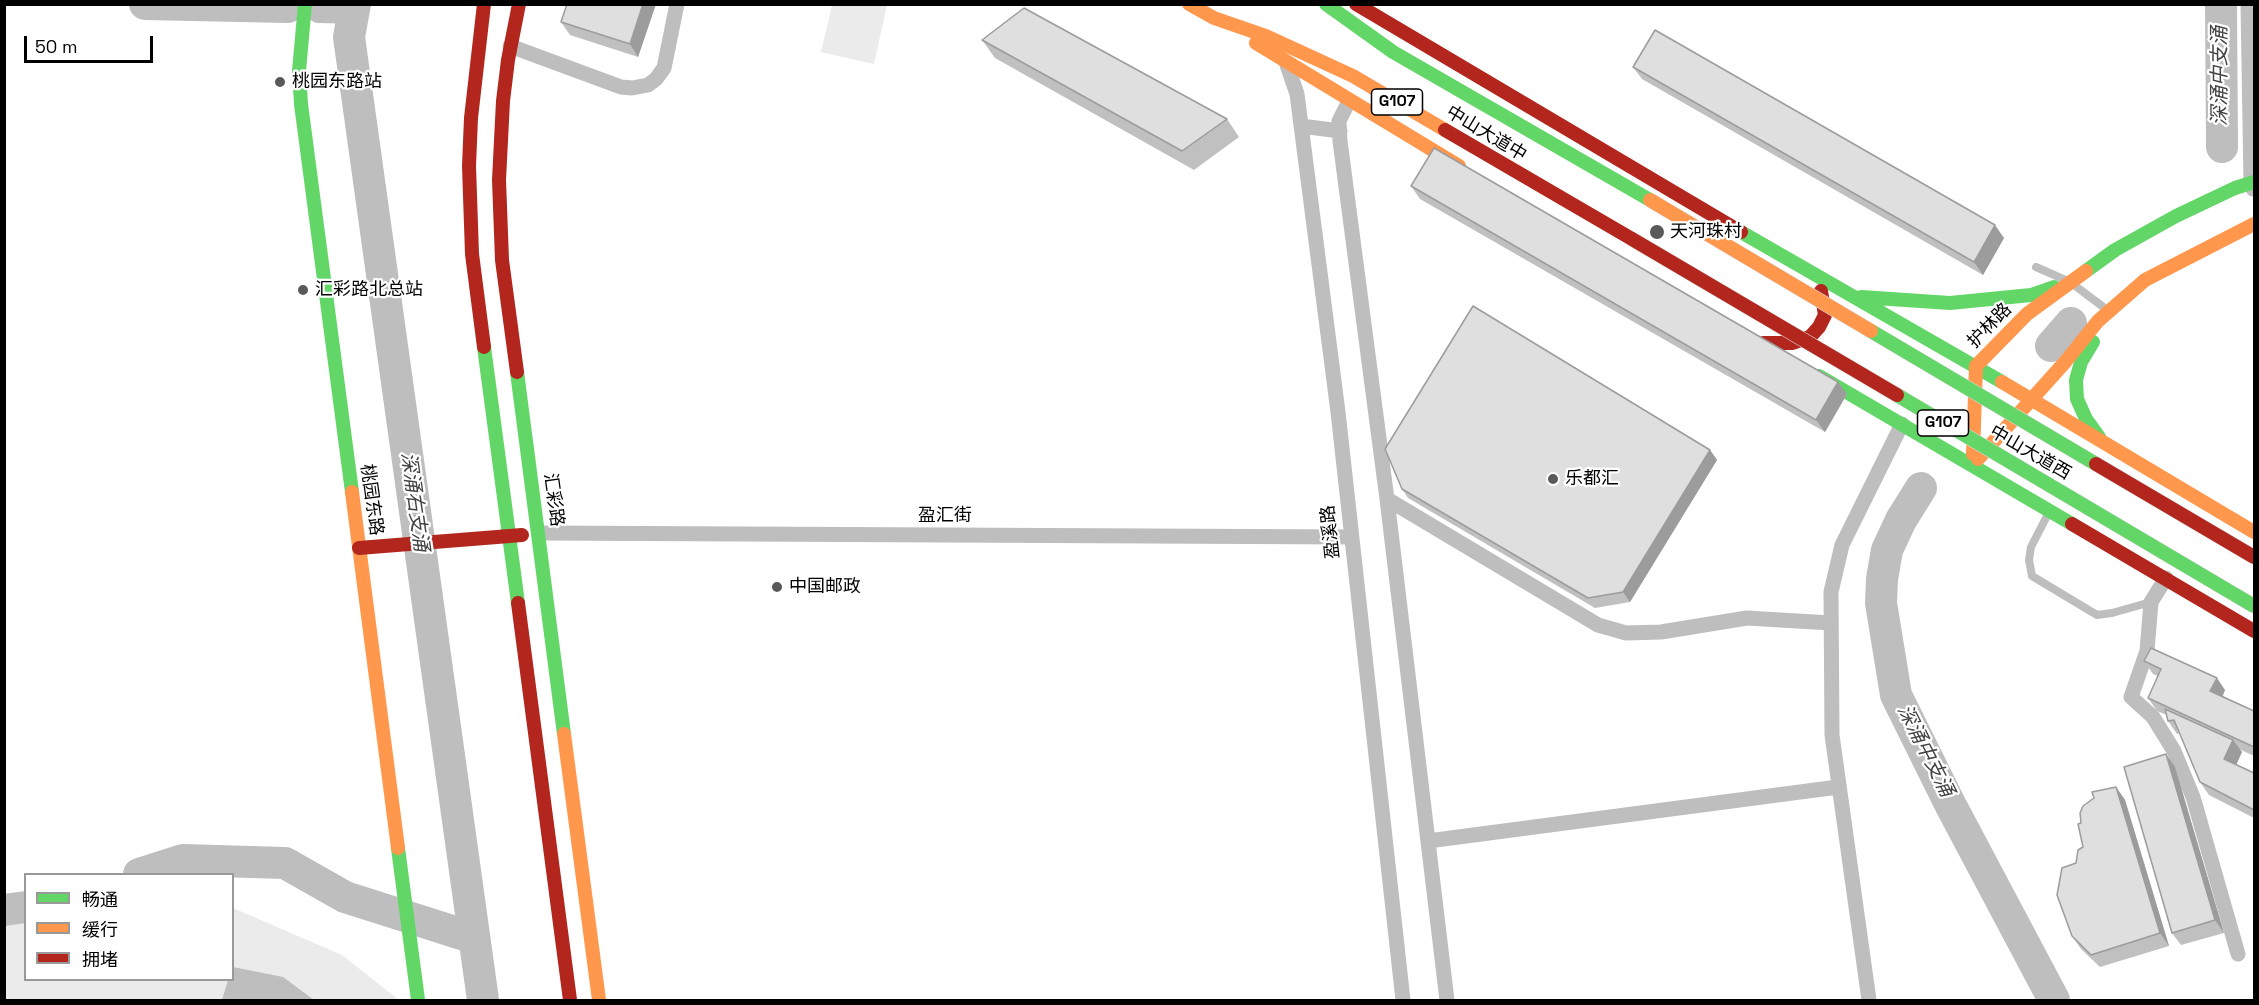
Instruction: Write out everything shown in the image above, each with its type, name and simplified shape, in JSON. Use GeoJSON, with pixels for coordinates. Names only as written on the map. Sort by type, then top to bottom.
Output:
{"type":"FeatureCollection","features":[{"type":"Feature","properties":{"kind":"main road","name":"桃园东路"},"geometry":{"type":"LineString","coordinates":[[305,4],[299,71],[301,104],[418,1000]]}},
{"type":"Feature","properties":{"kind":"main road","name":"汇彩路"},"geometry":{"type":"LineString","coordinates":[[484,4],[471,118],[469,203],[476,300],[514,467],[540,533],[581,973],[570,1000]]}},
{"type":"Feature","properties":{"kind":"main road","name":"汇彩路"},"geometry":{"type":"LineString","coordinates":[[519,4],[510,46],[500,142],[500,215],[507,299],[514,467],[508,537],[581,973],[599,1000]]}},
{"type":"Feature","properties":{"kind":"main road","name":"中山大道中"},"geometry":{"type":"LineString","coordinates":[[1189,4],[1214,18],[1266,36],[1353,76],[1632,240]]}},
{"type":"Feature","properties":{"kind":"main road","name":"中山大道中"},"geometry":{"type":"LineString","coordinates":[[1326,4],[1393,52],[1650,200]]}},
{"type":"Feature","properties":{"kind":"main road"},"geometry":{"type":"LineString","coordinates":[[1356,4],[1812,273],[1976,366],[2254,532]]}},
{"type":"Feature","properties":{"kind":"main road"},"geometry":{"type":"LineString","coordinates":[[1214,18],[1474,175]]}},
{"type":"Feature","properties":{"kind":"main road","name":"护林路"},"geometry":{"type":"LineString","coordinates":[[1972,465],[1976,366],[2027,314],[2115,250],[2176,216],[2253,186]]}},
{"type":"Feature","properties":{"kind":"main road","name":"中山大道西"},"geometry":{"type":"LineString","coordinates":[[1650,200],[2254,557]]}},
{"type":"Feature","properties":{"kind":"main road"},"geometry":{"type":"LineString","coordinates":[[1972,465],[2109,311],[2145,280],[2189,255],[2254,224]]}},
{"type":"Feature","properties":{"kind":"main road","name":"中山大道西"},"geometry":{"type":"LineString","coordinates":[[1632,240],[2254,606]]}},
{"type":"Feature","properties":{"kind":"main road"},"geometry":{"type":"LineString","coordinates":[[1791,359],[1758,340],[1781,344],[1801,342],[1810,337],[1825,315],[1823,297],[1812,273]]}},
{"type":"Feature","properties":{"kind":"main road"},"geometry":{"type":"LineString","coordinates":[[1852,296],[1950,303],[2031,295],[2070,282]]}},
{"type":"Feature","properties":{"kind":"main road"},"geometry":{"type":"LineString","coordinates":[[2104,443],[2086,419],[2077,399],[2076,380],[2082,362],[2109,311]]}},
{"type":"Feature","properties":{"kind":"main road"},"geometry":{"type":"LineString","coordinates":[[1809,370],[2254,631]]}},
{"type":"Feature","properties":{"kind":"main road"},"geometry":{"type":"LineString","coordinates":[[359,548],[540,533]]}},
{"type":"Feature","properties":{"kind":"street"},"geometry":{"type":"LineString","coordinates":[[510,46],[621,87],[632,88],[648,85],[657,79],[664,68],[677,4]]}},
{"type":"Feature","properties":{"kind":"street"},"geometry":{"type":"LineString","coordinates":[[2248,4],[2253,186]]}},
{"type":"Feature","properties":{"kind":"street","name":"盈溪路"},"geometry":{"type":"LineString","coordinates":[[1286,62],[1297,94],[1338,412],[1403,1000]]}},
{"type":"Feature","properties":{"kind":"street"},"geometry":{"type":"LineString","coordinates":[[1349,101],[1340,121],[1340,131],[1447,1000]]}},
{"type":"Feature","properties":{"kind":"street"},"geometry":{"type":"LineString","coordinates":[[1301,126],[1340,131]]}},
{"type":"Feature","properties":{"kind":"street"},"geometry":{"type":"LineString","coordinates":[[1869,1000],[1832,735],[1831,592],[1842,545],[1902,424]]}},
{"type":"Feature","properties":{"kind":"street"},"geometry":{"type":"LineString","coordinates":[[1387,499],[1598,625],[1626,633],[1661,632],[1747,618],[1831,622]]}},
{"type":"Feature","properties":{"kind":"street","name":"盈汇街"},"geometry":{"type":"LineString","coordinates":[[540,533],[1351,537]]}},
{"type":"Feature","properties":{"kind":"street"},"geometry":{"type":"LineString","coordinates":[[2166,578],[2151,602],[2147,651],[2130,697],[2152,717],[2174,751],[2193,797],[2238,954]]}},
{"type":"Feature","properties":{"kind":"street"},"geometry":{"type":"LineString","coordinates":[[1428,842],[1838,787]]}},
{"type":"Feature","properties":{"kind":"lane"},"geometry":{"type":"LineString","coordinates":[[2036,267],[2070,282],[2109,311]]}},
{"type":"Feature","properties":{"kind":"lane"},"geometry":{"type":"LineString","coordinates":[[2050,510],[2031,548],[2029,560],[2032,576],[2097,615],[2151,602]]}},
{"type":"Feature","properties":{"kind":"shaded area"},"geometry":{"type":"Polygon","coordinates":[[[832,5],[887,5],[874,64],[821,52],[832,5]]]}},
{"type":"Feature","properties":{"kind":"shaded area"},"geometry":{"type":"Polygon","coordinates":[[[234,908],[342,955],[399,1000],[5,1000],[5,921],[24,918],[24,981],[234,981],[234,908]]]}},
{"type":"Feature","properties":{"kind":"shaded area"},"geometry":{"type":"Polygon","coordinates":[[[234,967],[283,977],[314,1000],[222,1000],[228,981],[234,981],[234,967]]]}},
{"type":"Feature","properties":{"kind":"building"},"geometry":{"type":"Polygon","coordinates":[[[567,4],[643,4],[630,44],[561,22],[567,4]]]}},
{"type":"Feature","properties":{"kind":"building"},"geometry":{"type":"Polygon","coordinates":[[[1024,8],[1227,119],[1182,151],[982,40],[1024,8]]]}},
{"type":"Feature","properties":{"kind":"building"},"geometry":{"type":"Polygon","coordinates":[[[1655,30],[1995,225],[1974,262],[1633,67],[1655,30]]]}},
{"type":"Feature","properties":{"kind":"building"},"geometry":{"type":"Polygon","coordinates":[[[1434,148],[1838,382],[1816,420],[1411,186],[1434,148]]]}},
{"type":"Feature","properties":{"kind":"building","name":"乐都汇"},"geometry":{"type":"Polygon","coordinates":[[[1473,306],[1710,450],[1623,592],[1588,598],[1402,489],[1385,449],[1473,306]]]}},
{"type":"Feature","properties":{"kind":"building"},"geometry":{"type":"Polygon","coordinates":[[[2151,648],[2217,678],[2210,691],[2254,711],[2254,747],[2148,698],[2161,669],[2144,661],[2151,648]]]}},
{"type":"Feature","properties":{"kind":"building"},"geometry":{"type":"Polygon","coordinates":[[[2165,709],[2233,740],[2224,759],[2254,773],[2254,810],[2200,782],[2174,720],[2168,721],[2165,709]]]}},
{"type":"Feature","properties":{"kind":"building"},"geometry":{"type":"Polygon","coordinates":[[[2166,754],[2215,920],[2172,933],[2124,767],[2166,754]]]}},
{"type":"Feature","properties":{"kind":"building"},"geometry":{"type":"Polygon","coordinates":[[[2116,787],[2160,933],[2091,955],[2072,936],[2057,895],[2062,868],[2076,863],[2078,850],[2083,847],[2078,824],[2081,823],[2080,813],[2083,806],[2094,798],[2092,792],[2116,787]]]}},
{"type":"Feature","properties":{"kind":"waterway"},"geometry":{"type":"LineString","coordinates":[[145,4],[288,7]]}},
{"type":"Feature","properties":{"kind":"waterway","name":"深涌右支涌"},"geometry":{"type":"LineString","coordinates":[[355,4],[349,37],[483,1000]]}},
{"type":"Feature","properties":{"kind":"waterway","name":"深涌中支涌"},"geometry":{"type":"LineString","coordinates":[[2221,4],[2222,147]]}},
{"type":"Feature","properties":{"kind":"waterway"},"geometry":{"type":"LineString","coordinates":[[320,7],[354,8]]}},
{"type":"Feature","properties":{"kind":"waterway","name":"深涌中支涌"},"geometry":{"type":"LineString","coordinates":[[2051,346],[2071,323]]}},
{"type":"Feature","properties":{"kind":"waterway","name":"深涌中支涌"},"geometry":{"type":"LineString","coordinates":[[1921,488],[1901,520],[1887,550],[1882,579],[1881,603],[1896,695],[1950,804],[2054,1000]]}},
{"type":"Feature","properties":{"kind":"waterway"},"geometry":{"type":"LineString","coordinates":[[142,873],[183,860],[285,863],[345,897],[474,938]]}},
{"type":"Feature","properties":{"kind":"waterway"},"geometry":{"type":"LineString","coordinates":[[4,910],[24,907]]}},
{"type":"Feature","properties":{"kind":"traffic: fast"},"geometry":{"type":"LineString","coordinates":[[305,4],[299,71],[301,104],[352,492]]}},
{"type":"Feature","properties":{"kind":"traffic: fast"},"geometry":{"type":"LineString","coordinates":[[1326,4],[1393,52],[1650,200]]}},
{"type":"Feature","properties":{"kind":"traffic: fast"},"geometry":{"type":"LineString","coordinates":[[2086,271],[2115,250],[2176,216],[2235,188],[2254,182]]}},
{"type":"Feature","properties":{"kind":"traffic: fast"},"geometry":{"type":"LineString","coordinates":[[1741,232],[2002,382]]}},
{"type":"Feature","properties":{"kind":"traffic: fast"},"geometry":{"type":"LineString","coordinates":[[1861,297],[1950,303],[2031,295],[2054,287]]}},
{"type":"Feature","properties":{"kind":"traffic: fast"},"geometry":{"type":"LineString","coordinates":[[1871,331],[2096,464]]}},
{"type":"Feature","properties":{"kind":"traffic: fast"},"geometry":{"type":"LineString","coordinates":[[2093,342],[2081,362],[2076,380],[2077,399],[2086,419],[2099,437]]}},
{"type":"Feature","properties":{"kind":"traffic: fast"},"geometry":{"type":"LineString","coordinates":[[484,347],[518,603]]}},
{"type":"Feature","properties":{"kind":"traffic: fast"},"geometry":{"type":"LineString","coordinates":[[517,372],[564,734]]}},
{"type":"Feature","properties":{"kind":"traffic: fast"},"geometry":{"type":"LineString","coordinates":[[1819,376],[2072,524]]}},
{"type":"Feature","properties":{"kind":"traffic: fast"},"geometry":{"type":"LineString","coordinates":[[1897,395],[2254,606]]}},
{"type":"Feature","properties":{"kind":"traffic: fast"},"geometry":{"type":"LineString","coordinates":[[398,848],[418,1000]]}},
{"type":"Feature","properties":{"kind":"traffic: slow"},"geometry":{"type":"LineString","coordinates":[[1189,4],[1214,18],[1266,36],[1353,76],[1445,130]]}},
{"type":"Feature","properties":{"kind":"traffic: slow"},"geometry":{"type":"LineString","coordinates":[[1256,43],[1459,166]]}},
{"type":"Feature","properties":{"kind":"traffic: slow"},"geometry":{"type":"LineString","coordinates":[[1650,200],[1871,331]]}},
{"type":"Feature","properties":{"kind":"traffic: slow"},"geometry":{"type":"LineString","coordinates":[[1978,459],[2066,361],[2098,321],[2145,280],[2254,224]]}},
{"type":"Feature","properties":{"kind":"traffic: slow"},"geometry":{"type":"LineString","coordinates":[[1973,454],[1976,366],[2027,314],[2086,271]]}},
{"type":"Feature","properties":{"kind":"traffic: slow"},"geometry":{"type":"LineString","coordinates":[[2002,382],[2254,532]]}},
{"type":"Feature","properties":{"kind":"traffic: slow"},"geometry":{"type":"LineString","coordinates":[[352,492],[398,848]]}},
{"type":"Feature","properties":{"kind":"traffic: slow"},"geometry":{"type":"LineString","coordinates":[[564,734],[599,1000]]}},
{"type":"Feature","properties":{"kind":"traffic: jam"},"geometry":{"type":"LineString","coordinates":[[484,4],[471,118],[469,166],[472,254],[484,347]]}},
{"type":"Feature","properties":{"kind":"traffic: jam"},"geometry":{"type":"LineString","coordinates":[[517,372],[502,260],[499,180],[503,101],[519,4]]}},
{"type":"Feature","properties":{"kind":"traffic: jam"},"geometry":{"type":"LineString","coordinates":[[1356,4],[1741,232]]}},
{"type":"Feature","properties":{"kind":"traffic: jam"},"geometry":{"type":"LineString","coordinates":[[1445,130],[1632,239]]}},
{"type":"Feature","properties":{"kind":"traffic: jam"},"geometry":{"type":"LineString","coordinates":[[1632,239],[1897,395]]}},
{"type":"Feature","properties":{"kind":"traffic: jam"},"geometry":{"type":"LineString","coordinates":[[1763,343],[1792,343],[1810,337],[1819,327],[1825,315],[1821,291]]}},
{"type":"Feature","properties":{"kind":"traffic: jam"},"geometry":{"type":"LineString","coordinates":[[2096,464],[2254,557]]}},
{"type":"Feature","properties":{"kind":"traffic: jam"},"geometry":{"type":"LineString","coordinates":[[2072,524],[2254,631]]}},
{"type":"Feature","properties":{"kind":"traffic: jam"},"geometry":{"type":"LineString","coordinates":[[359,548],[522,535]]}},
{"type":"Feature","properties":{"kind":"traffic: jam"},"geometry":{"type":"LineString","coordinates":[[518,603],[570,1000]]}},
{"type":"Feature","properties":{"kind":"place","name":"桃园东路站"},"geometry":{"type":"Point","coordinates":[280,82]}},
{"type":"Feature","properties":{"kind":"place","name":"天河珠村"},"geometry":{"type":"Point","coordinates":[1657,232]}},
{"type":"Feature","properties":{"kind":"place","name":"汇彩路北总站"},"geometry":{"type":"Point","coordinates":[303,290]}},
{"type":"Feature","properties":{"kind":"place","name":"乐都汇"},"geometry":{"type":"Point","coordinates":[1553,479]}},
{"type":"Feature","properties":{"kind":"place","name":"中国邮政"},"geometry":{"type":"Point","coordinates":[777,587]}}]}
